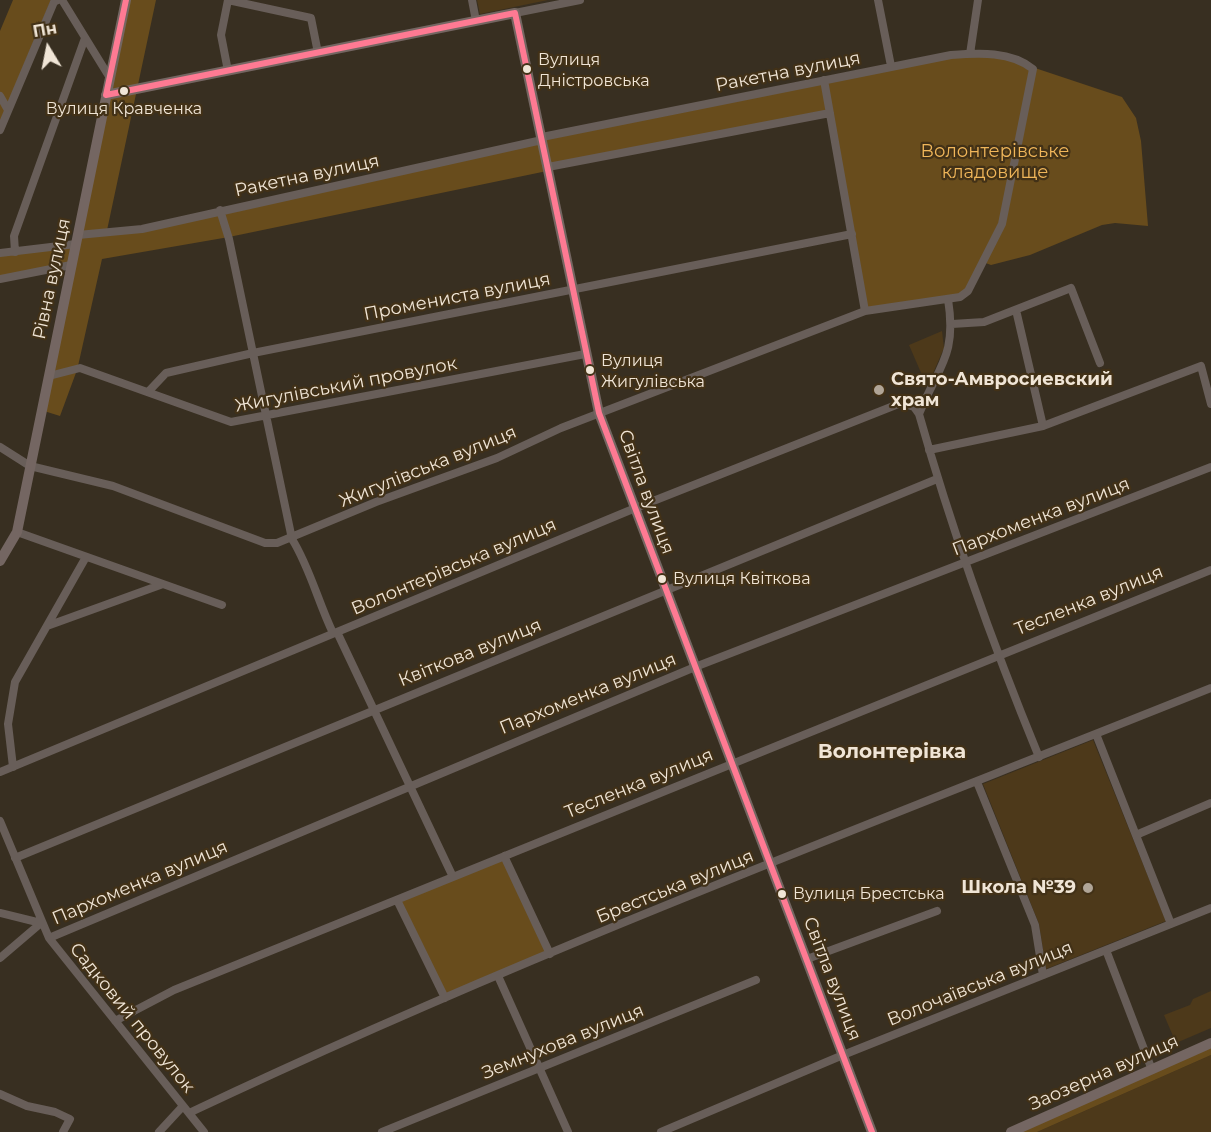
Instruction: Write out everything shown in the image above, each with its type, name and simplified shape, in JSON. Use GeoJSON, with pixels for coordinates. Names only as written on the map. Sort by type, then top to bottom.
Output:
{"type":"FeatureCollection","features":[{"type":"Feature","properties":{"kind":"street","name":"Рівна вулиця"},"geometry":{"type":"LineString","coordinates":[[0,561],[17,532],[126,0]]}},
{"type":"Feature","properties":{"kind":"street"},"geometry":{"type":"LineString","coordinates":[[228,71],[221,35],[228,0],[311,18],[318,53]]}},
{"type":"Feature","properties":{"kind":"street"},"geometry":{"type":"LineString","coordinates":[[472,0],[476,21]]}},
{"type":"Feature","properties":{"kind":"street"},"geometry":{"type":"LineString","coordinates":[[106,95],[580,0]]}},
{"type":"Feature","properties":{"kind":"street"},"geometry":{"type":"LineString","coordinates":[[878,0],[891,66]]}},
{"type":"Feature","properties":{"kind":"street"},"geometry":{"type":"LineString","coordinates":[[970,54],[978,0]]}},
{"type":"Feature","properties":{"kind":"street"},"geometry":{"type":"LineString","coordinates":[[0,129],[55,1],[85,38],[110,78]]}},
{"type":"Feature","properties":{"kind":"street","name":"Світла вулиця"},"geometry":{"type":"LineString","coordinates":[[516,13],[599,413],[633,509],[732,762],[872,1132]]}},
{"type":"Feature","properties":{"kind":"street"},"geometry":{"type":"LineString","coordinates":[[15,252],[14,236],[85,38]]}},
{"type":"Feature","properties":{"kind":"street","name":"Ракетна вулиця"},"geometry":{"type":"LineString","coordinates":[[0,253],[142,229],[542,138],[891,66],[970,54],[1021,60],[1033,69],[1002,224],[968,291],[960,297],[948,299]]}},
{"type":"Feature","properties":{"kind":"street"},"geometry":{"type":"LineString","coordinates":[[824,80],[865,310]]}},
{"type":"Feature","properties":{"kind":"street"},"geometry":{"type":"LineString","coordinates":[[0,96],[8,110]]}},
{"type":"Feature","properties":{"kind":"street"},"geometry":{"type":"LineString","coordinates":[[548,167],[830,114]]}},
{"type":"Feature","properties":{"kind":"street"},"geometry":{"type":"LineString","coordinates":[[220,210],[229,239],[292,539],[303,556],[316,596],[375,708],[453,877]]}},
{"type":"Feature","properties":{"kind":"street","name":"Промениста вулиця"},"geometry":{"type":"LineString","coordinates":[[147,392],[166,374],[253,353],[852,234]]}},
{"type":"Feature","properties":{"kind":"street"},"geometry":{"type":"LineString","coordinates":[[0,279],[72,265]]}},
{"type":"Feature","properties":{"kind":"street"},"geometry":{"type":"LineString","coordinates":[[952,324],[984,322],[1071,288],[1100,363]]}},
{"type":"Feature","properties":{"kind":"street"},"geometry":{"type":"LineString","coordinates":[[948,299],[952,324],[946,360],[919,414],[937,479],[997,654],[1039,757]]}},
{"type":"Feature","properties":{"kind":"street","name":"Жигулівська вулиця"},"geometry":{"type":"LineString","coordinates":[[0,447],[30,465],[113,486],[265,543],[277,543],[292,539],[376,502],[497,458],[599,413],[865,310],[948,299]]}},
{"type":"Feature","properties":{"kind":"street"},"geometry":{"type":"LineString","coordinates":[[1016,310],[1043,426]]}},
{"type":"Feature","properties":{"kind":"street","name":"Жигулівський провулок"},"geometry":{"type":"LineString","coordinates":[[49,376],[80,368],[231,422],[585,354]]}},
{"type":"Feature","properties":{"kind":"street"},"geometry":{"type":"LineString","coordinates":[[929,450],[1043,426],[1201,366],[1211,404]]}},
{"type":"Feature","properties":{"kind":"street","name":"Волонтерівська вулиця"},"geometry":{"type":"LineString","coordinates":[[0,772],[633,509],[894,404],[908,404],[919,414]]}},
{"type":"Feature","properties":{"kind":"street","name":"Пархоменка вулиця"},"geometry":{"type":"LineString","coordinates":[[49,938],[410,784],[694,667],[1211,467]]}},
{"type":"Feature","properties":{"kind":"street","name":"Квіткова вулиця"},"geometry":{"type":"LineString","coordinates":[[15,858],[664,589],[937,479]]}},
{"type":"Feature","properties":{"kind":"street"},"geometry":{"type":"LineString","coordinates":[[17,532],[222,605]]}},
{"type":"Feature","properties":{"kind":"street"},"geometry":{"type":"LineString","coordinates":[[13,767],[8,735],[10,703],[15,682],[86,557]]}},
{"type":"Feature","properties":{"kind":"street","name":"Тесленка вулиця"},"geometry":{"type":"LineString","coordinates":[[115,1021],[174,990],[997,654],[1211,570]]}},
{"type":"Feature","properties":{"kind":"street"},"geometry":{"type":"LineString","coordinates":[[47,627],[163,584]]}},
{"type":"Feature","properties":{"kind":"street","name":"Брестська вулиця"},"geometry":{"type":"LineString","coordinates":[[189,1113],[297,1062],[550,954],[1211,688]]}},
{"type":"Feature","properties":{"kind":"street"},"geometry":{"type":"LineString","coordinates":[[1096,734],[1171,924]]}},
{"type":"Feature","properties":{"kind":"street"},"geometry":{"type":"LineString","coordinates":[[977,782],[1035,925],[1043,975]]}},
{"type":"Feature","properties":{"kind":"street"},"geometry":{"type":"LineString","coordinates":[[1136,835],[1211,803]]}},
{"type":"Feature","properties":{"kind":"street","name":"Садковий провулок"},"geometry":{"type":"LineString","coordinates":[[0,821],[49,938],[204,1132]]}},
{"type":"Feature","properties":{"kind":"street"},"geometry":{"type":"LineString","coordinates":[[504,856],[550,954]]}},
{"type":"Feature","properties":{"kind":"street"},"geometry":{"type":"LineString","coordinates":[[397,900],[445,999]]}},
{"type":"Feature","properties":{"kind":"street","name":"Волочаївська вулиця"},"geometry":{"type":"LineString","coordinates":[[661,1132],[843,1055],[1211,908]]}},
{"type":"Feature","properties":{"kind":"street"},"geometry":{"type":"LineString","coordinates":[[807,959],[937,911]]}},
{"type":"Feature","properties":{"kind":"street"},"geometry":{"type":"LineString","coordinates":[[0,913],[41,923]]}},
{"type":"Feature","properties":{"kind":"street"},"geometry":{"type":"LineString","coordinates":[[0,958],[41,923]]}},
{"type":"Feature","properties":{"kind":"street"},"geometry":{"type":"LineString","coordinates":[[1106,950],[1152,1070]]}},
{"type":"Feature","properties":{"kind":"street"},"geometry":{"type":"LineString","coordinates":[[498,976],[568,1132]]}},
{"type":"Feature","properties":{"kind":"street","name":"Земнухова вулиця"},"geometry":{"type":"LineString","coordinates":[[382,1132],[756,980]]}},
{"type":"Feature","properties":{"kind":"street","name":"Заозерна вулиця"},"geometry":{"type":"LineString","coordinates":[[1011,1132],[1211,1044]]}},
{"type":"Feature","properties":{"kind":"street"},"geometry":{"type":"LineString","coordinates":[[0,1094],[27,1106],[55,1112],[70,1119],[63,1132]]}},
{"type":"Feature","properties":{"kind":"street"},"geometry":{"type":"LineString","coordinates":[[159,1132],[183,1106]]}},
{"type":"Feature","properties":{"kind":"shaded area"},"geometry":{"type":"Polygon","coordinates":[[[477,0],[548,0],[480,14],[477,0]]]}},
{"type":"Feature","properties":{"kind":"shaded area"},"geometry":{"type":"Polygon","coordinates":[[[942,331],[944,348],[930,380],[925,382],[909,345],[942,331]]]}},
{"type":"Feature","properties":{"kind":"shaded area","name":"Школа №39"},"geometry":{"type":"Polygon","coordinates":[[[1093,740],[1166,921],[1046,969],[1039,924],[983,784],[1093,740]]]}},
{"type":"Feature","properties":{"kind":"shaded area"},"geometry":{"type":"Polygon","coordinates":[[[1211,991],[1211,1028],[1176,1043],[1164,1015],[1190,1005],[1193,999],[1211,991]]]}},
{"type":"Feature","properties":{"kind":"shaded area"},"geometry":{"type":"Polygon","coordinates":[[[1211,1055],[1211,1132],[1037,1132],[1211,1055]]]}},
{"type":"Feature","properties":{"kind":"green space"},"geometry":{"type":"Polygon","coordinates":[[[13,0],[51,0],[0,122],[0,31],[13,0]]]}},
{"type":"Feature","properties":{"kind":"green space","name":"Волонтерівське кладовище"},"geometry":{"type":"Polygon","coordinates":[[[127,0],[156,0],[106,235],[544,138],[933,58],[996,55],[1122,97],[1136,118],[1141,141],[1148,226],[1115,223],[1102,225],[1030,255],[991,265],[983,262],[965,295],[865,311],[830,112],[546,165],[547,171],[229,237],[102,259],[78,366],[51,373],[73,263],[0,276],[0,256],[77,246],[127,0]]]}},
{"type":"Feature","properties":{"kind":"green space"},"geometry":{"type":"Polygon","coordinates":[[[77,370],[60,416],[44,411],[51,377],[77,370]]]}},
{"type":"Feature","properties":{"kind":"green space"},"geometry":{"type":"Polygon","coordinates":[[[504,858],[548,954],[446,997],[399,901],[504,858]]]}},
{"type":"Feature","properties":{"kind":"green space"},"geometry":{"type":"Polygon","coordinates":[[[1211,1043],[1211,1055],[1037,1132],[1011,1132],[1211,1043]]]}},
{"type":"Feature","properties":{"kind":"transit line"},"geometry":{"type":"LineString","coordinates":[[106,95],[126,0]]}},
{"type":"Feature","properties":{"kind":"transit line"},"geometry":{"type":"LineString","coordinates":[[515,13],[599,413],[872,1132]]}},
{"type":"Feature","properties":{"kind":"transit line"},"geometry":{"type":"LineString","coordinates":[[106,95],[515,13]]}},
{"type":"Feature","properties":{"kind":"place","name":"Вулиця Дністровська"},"geometry":{"type":"Point","coordinates":[527,69]}},
{"type":"Feature","properties":{"kind":"place","name":"Вулиця Кравченка"},"geometry":{"type":"Point","coordinates":[124,91]}},
{"type":"Feature","properties":{"kind":"place","name":"Вулиця Жигулівська"},"geometry":{"type":"Point","coordinates":[590,370]}},
{"type":"Feature","properties":{"kind":"place","name":"Свято-Амвросиевский храм"},"geometry":{"type":"Point","coordinates":[879,390]}},
{"type":"Feature","properties":{"kind":"place","name":"Вулиця Квіткова"},"geometry":{"type":"Point","coordinates":[662,579]}},
{"type":"Feature","properties":{"kind":"place","name":"Школа №39"},"geometry":{"type":"Point","coordinates":[1088,888]}},
{"type":"Feature","properties":{"kind":"place","name":"Вулиця Брестська"},"geometry":{"type":"Point","coordinates":[782,894]}},
{"type":"Feature","properties":{"kind":"district","name":"Волонтерівка"},"geometry":{"type":"Point","coordinates":[892,752]}}]}
